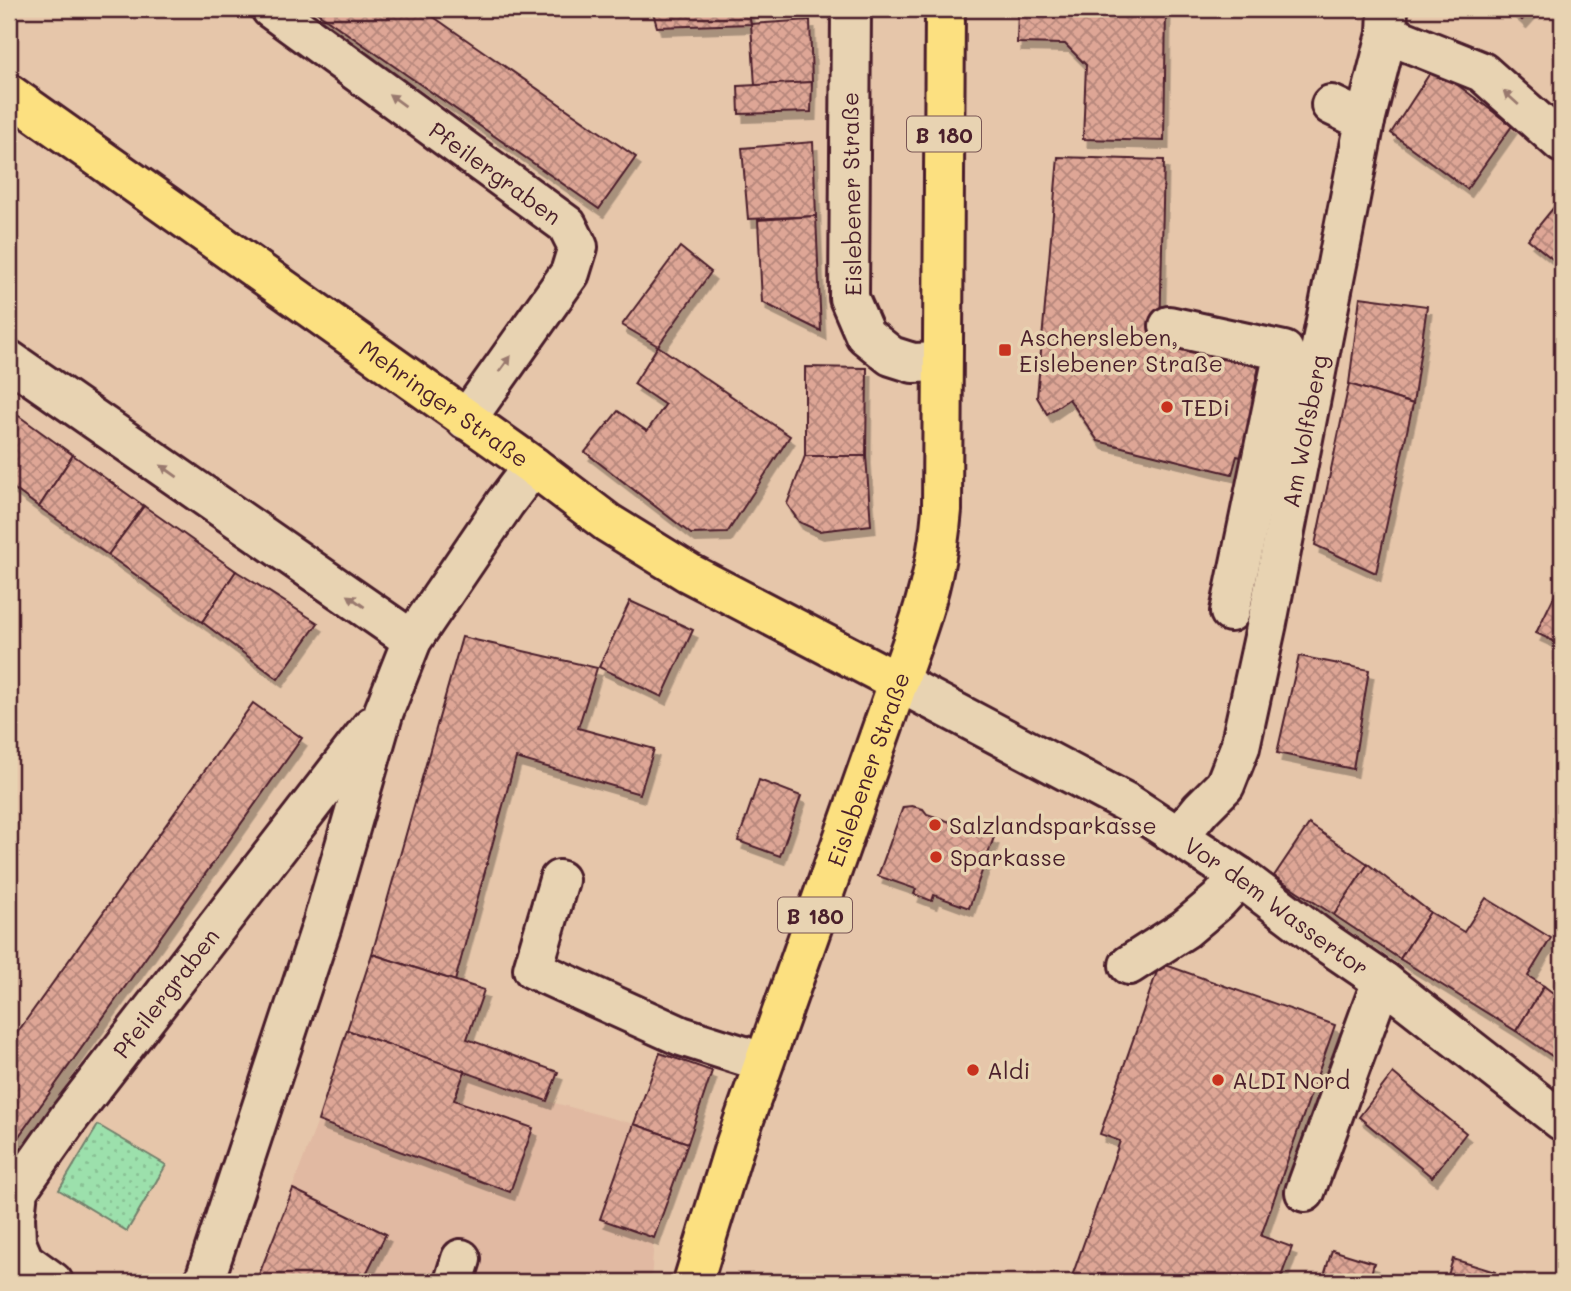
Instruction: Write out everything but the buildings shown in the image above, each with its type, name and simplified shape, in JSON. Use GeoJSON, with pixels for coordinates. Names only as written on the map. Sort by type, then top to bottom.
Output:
{"type":"FeatureCollection","features":[{"type":"Feature","properties":{"kind":"main road","name":"Eislebener Straße"},"geometry":{"type":"LineString","coordinates":[[694,1282],[730,1160],[928,596],[939,549],[942,510],[944,9]]}},
{"type":"Feature","properties":{"kind":"main road","name":"Mehringer Straße"},"geometry":{"type":"LineString","coordinates":[[9,94],[608,523],[689,573],[898,682]]}},
{"type":"Feature","properties":{"kind":"street","name":"Eislebener Straße"},"geometry":{"type":"LineString","coordinates":[[851,9],[849,298],[865,335],[891,356],[913,363],[941,362]]}},
{"type":"Feature","properties":{"kind":"street","name":"Pfeilergraben"},"geometry":{"type":"LineString","coordinates":[[287,13],[567,225],[578,247],[570,273],[466,420]]}},
{"type":"Feature","properties":{"kind":"street","name":"Am Wolfsberg"},"geometry":{"type":"LineString","coordinates":[[1180,836],[1200,809],[1225,785],[1240,747],[1267,623],[1348,113],[1387,21]]}},
{"type":"Feature","properties":{"kind":"street"},"geometry":{"type":"LineString","coordinates":[[1387,21],[1482,72],[1562,143]]}},
{"type":"Feature","properties":{"kind":"street"},"geometry":{"type":"LineString","coordinates":[[1169,326],[1284,351],[1230,612]]}},
{"type":"Feature","properties":{"kind":"street"},"geometry":{"type":"LineString","coordinates":[[9,359],[412,640]]}},
{"type":"Feature","properties":{"kind":"street","name":"Pfeilergraben"},"geometry":{"type":"LineString","coordinates":[[204,1282],[322,925],[384,711],[412,640],[505,503],[533,467]]}},
{"type":"Feature","properties":{"kind":"street","name":"Vor dem Wassertor"},"geometry":{"type":"LineString","coordinates":[[898,682],[1129,804],[1180,836],[1384,982],[1562,1121]]}},
{"type":"Feature","properties":{"kind":"street","name":"Pfeilergraben"},"geometry":{"type":"LineString","coordinates":[[53,1282],[24,1261],[16,1242],[18,1190],[76,1108],[384,711]]}},
{"type":"Feature","properties":{"kind":"street"},"geometry":{"type":"LineString","coordinates":[[1129,965],[1185,929],[1218,901],[1240,877]]}},
{"type":"Feature","properties":{"kind":"street"},"geometry":{"type":"LineString","coordinates":[[559,880],[533,969],[681,1036],[763,1062]]}},
{"type":"Feature","properties":{"kind":"street"},"geometry":{"type":"LineString","coordinates":[[1306,1192],[1376,997],[1384,982]]}},
{"type":"Feature","properties":{"kind":"shaded area"},"geometry":{"type":"Polygon","coordinates":[[[347,1030],[547,1101],[634,1124],[654,1238],[651,1282],[256,1282],[318,1121],[347,1030]]]}},
{"type":"Feature","properties":{"kind":"green space"},"geometry":{"type":"Polygon","coordinates":[[[98,1125],[166,1165],[127,1231],[59,1190],[98,1125]]]}},
{"type":"Feature","properties":{"kind":"place","name":"Aschersleben, Eislebener Straße"},"geometry":{"type":"Point","coordinates":[1005,350]}},
{"type":"Feature","properties":{"kind":"place","name":"TEDi"},"geometry":{"type":"Point","coordinates":[1167,407]}},
{"type":"Feature","properties":{"kind":"place","name":"Salzlandsparkasse"},"geometry":{"type":"Point","coordinates":[935,825]}},
{"type":"Feature","properties":{"kind":"place","name":"Sparkasse"},"geometry":{"type":"Point","coordinates":[936,857]}},
{"type":"Feature","properties":{"kind":"place","name":"Aldi"},"geometry":{"type":"Point","coordinates":[973,1070]}},
{"type":"Feature","properties":{"kind":"place","name":"ALDI Nord"},"geometry":{"type":"Point","coordinates":[1218,1080]}}]}
